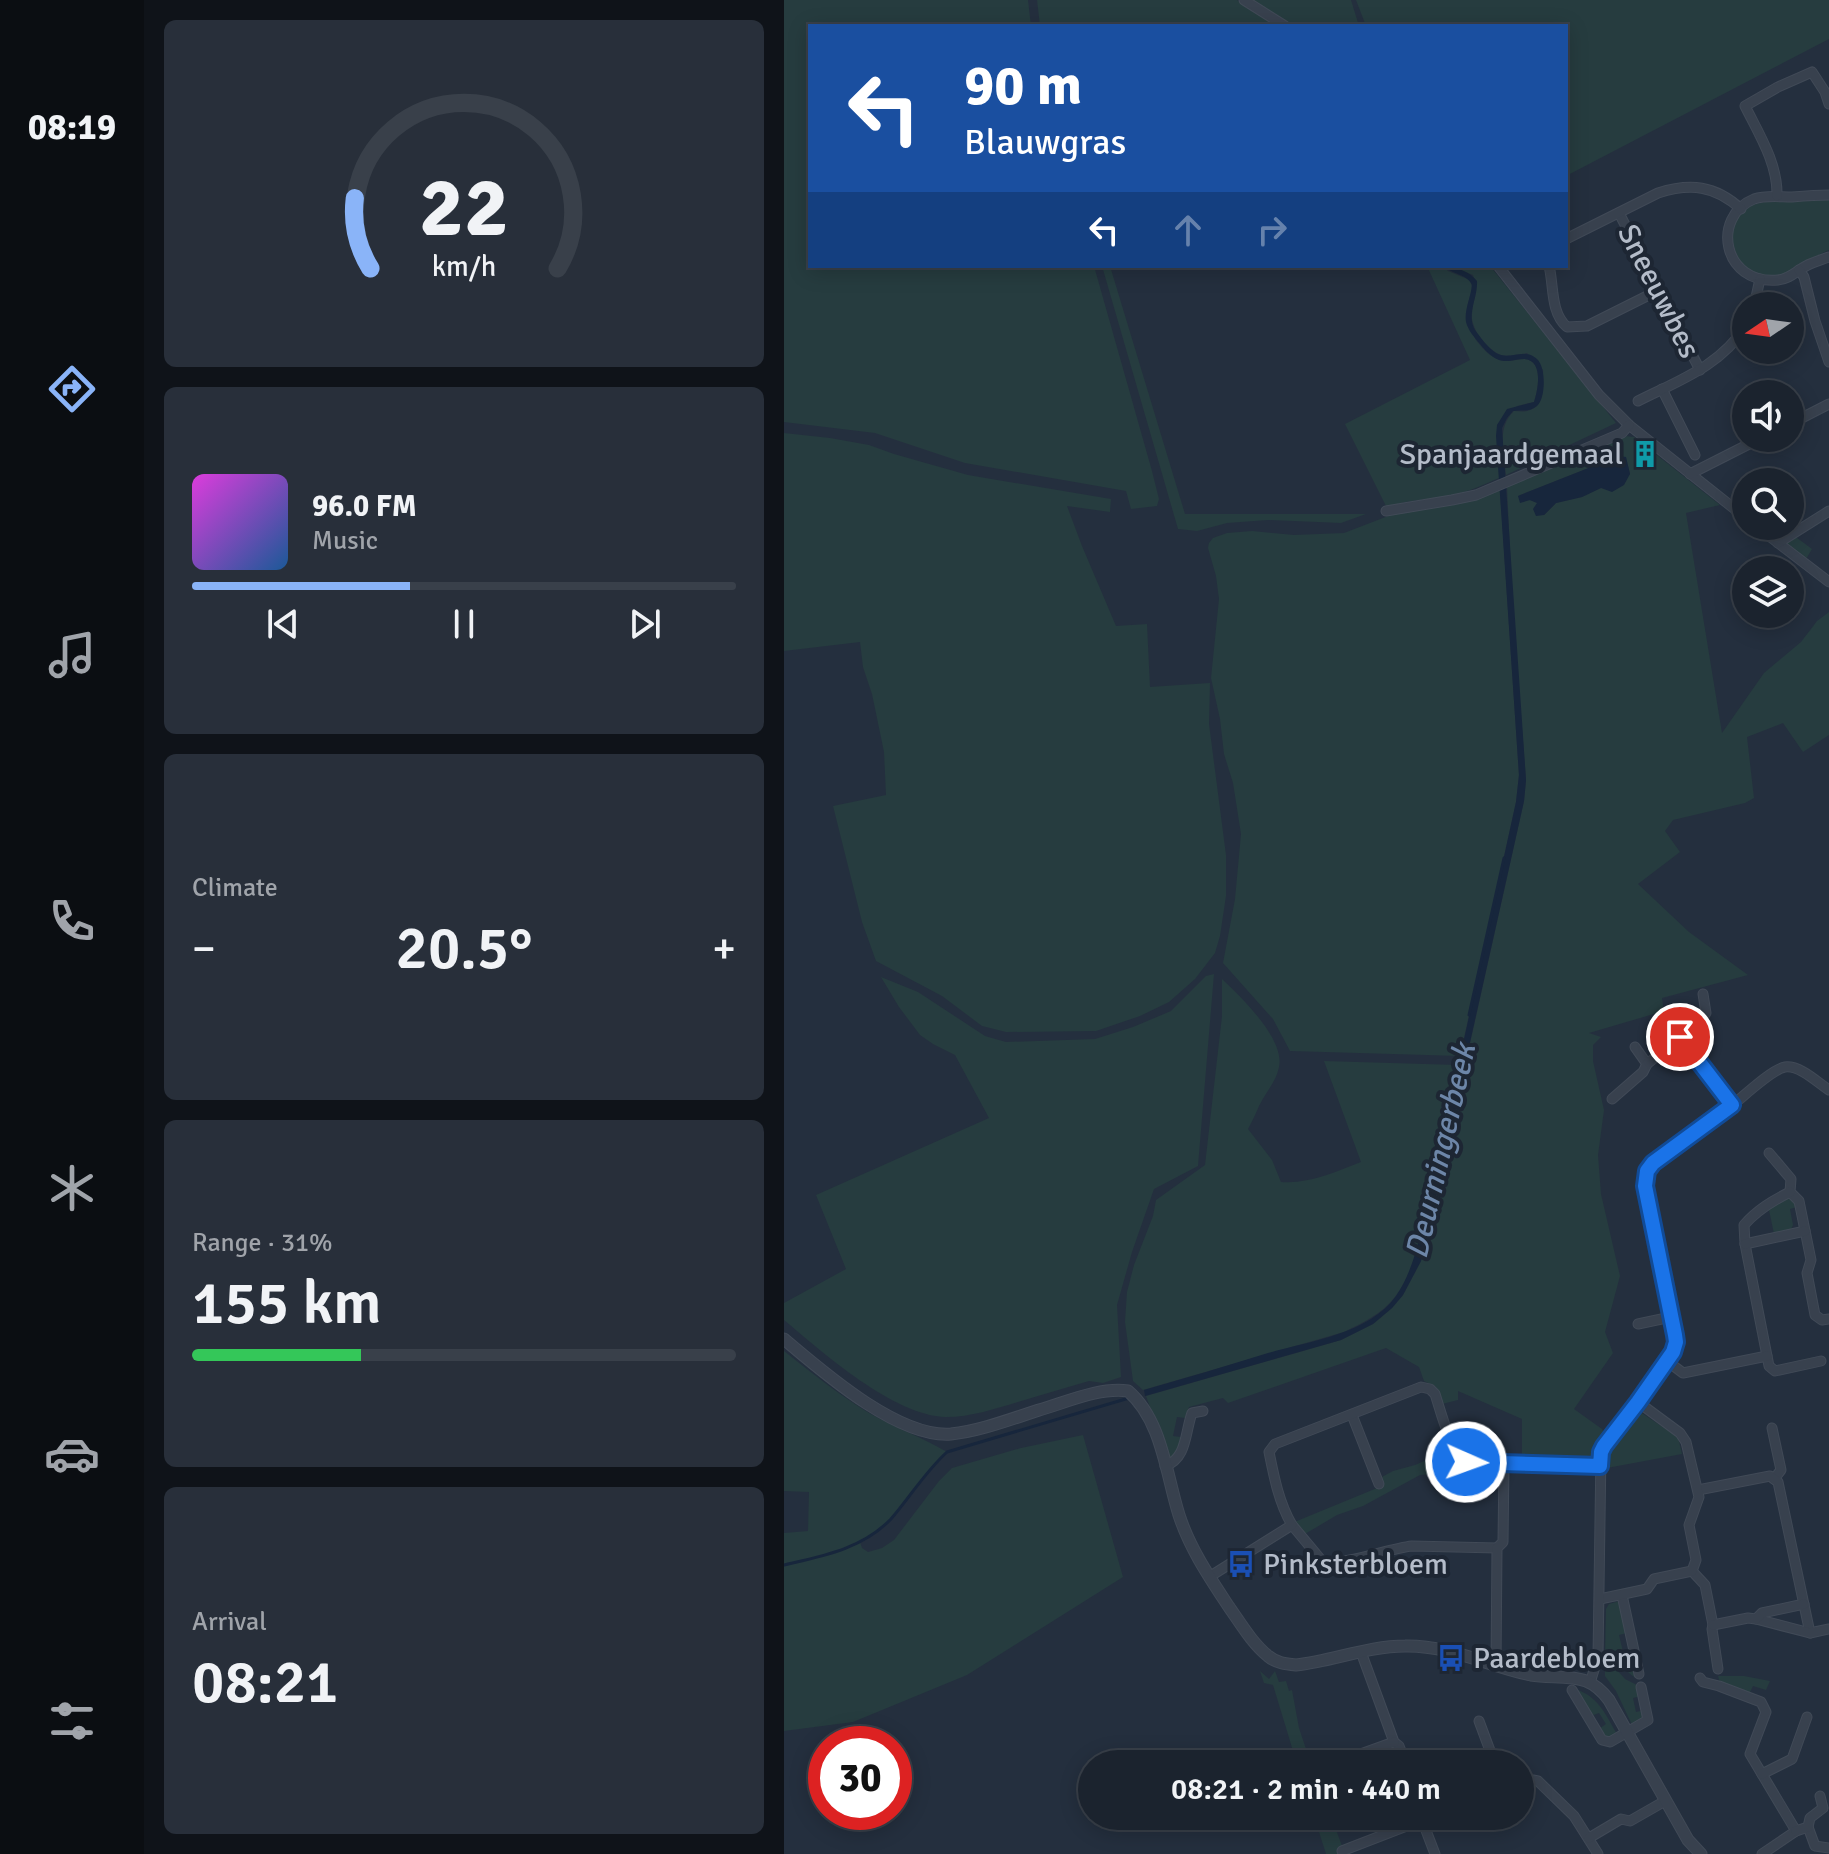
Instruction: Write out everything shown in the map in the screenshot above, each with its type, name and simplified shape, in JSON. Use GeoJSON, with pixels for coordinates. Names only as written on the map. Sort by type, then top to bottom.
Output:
{"type":"FeatureCollection","features":[{"type":"Feature","properties":{"kind":"street"},"geometry":{"type":"LineString","coordinates":[[1244,0],[1282,24]]}},
{"type":"Feature","properties":{"kind":"street"},"geometry":{"type":"LineString","coordinates":[[1777,196],[1769,157],[1745,106],[1812,72],[1829,104]]}},
{"type":"Feature","properties":{"kind":"street"},"geometry":{"type":"LineString","coordinates":[[1568,238],[1673,188],[1692,186],[1708,189],[1733,201],[1741,209]]}},
{"type":"Feature","properties":{"kind":"street"},"geometry":{"type":"LineString","coordinates":[[1829,195],[1777,196],[1753,200],[1730,223],[1729,249],[1739,269],[1760,279],[1787,279],[1799,270],[1829,257]]}},
{"type":"Feature","properties":{"kind":"street","name":"Sneeuwbes"},"geometry":{"type":"LineString","coordinates":[[1619,213],[1700,370]]}},
{"type":"Feature","properties":{"kind":"street"},"geometry":{"type":"LineString","coordinates":[[1500,268],[1599,395],[1629,425],[1732,507]]}},
{"type":"Feature","properties":{"kind":"street"},"geometry":{"type":"LineString","coordinates":[[1549,268],[1560,321],[1567,327],[1587,326],[1659,290]]}},
{"type":"Feature","properties":{"kind":"street"},"geometry":{"type":"LineString","coordinates":[[1799,270],[1804,277],[1829,362]]}},
{"type":"Feature","properties":{"kind":"street"},"geometry":{"type":"LineString","coordinates":[[1757,292],[1760,279]]}},
{"type":"Feature","properties":{"kind":"street"},"geometry":{"type":"LineString","coordinates":[[1638,401],[1700,370],[1732,345]]}},
{"type":"Feature","properties":{"kind":"street"},"geometry":{"type":"LineString","coordinates":[[1662,389],[1695,455]]}},
{"type":"Feature","properties":{"kind":"street"},"geometry":{"type":"LineString","coordinates":[[1804,417],[1829,404]]}},
{"type":"Feature","properties":{"kind":"street"},"geometry":{"type":"LineString","coordinates":[[1386,511],[1465,498],[1494,488],[1622,433],[1629,425]]}},
{"type":"Feature","properties":{"kind":"street"},"geometry":{"type":"LineString","coordinates":[[1690,474],[1733,452]]}},
{"type":"Feature","properties":{"kind":"street"},"geometry":{"type":"LineString","coordinates":[[1778,543],[1829,511]]}},
{"type":"Feature","properties":{"kind":"street"},"geometry":{"type":"LineString","coordinates":[[1774,540],[1829,582]]}},
{"type":"Feature","properties":{"kind":"street"},"geometry":{"type":"LineString","coordinates":[[1612,1099],[1643,1072],[1647,1064],[1700,1022],[1706,1013],[1703,994]]}},
{"type":"Feature","properties":{"kind":"street"},"geometry":{"type":"LineString","coordinates":[[1680,1037],[1732,1105]]}},
{"type":"Feature","properties":{"kind":"street"},"geometry":{"type":"LineString","coordinates":[[1635,1047],[1647,1064]]}},
{"type":"Feature","properties":{"kind":"street"},"geometry":{"type":"LineString","coordinates":[[1590,1683],[1598,1657],[1601,1452],[1667,1361],[1676,1342],[1645,1186],[1647,1171],[1653,1163],[1774,1071],[1790,1066],[1829,1090]]}},
{"type":"Feature","properties":{"kind":"street"},"geometry":{"type":"LineString","coordinates":[[1769,1153],[1791,1179],[1790,1192],[1799,1201],[1811,1260],[1807,1273],[1815,1313],[1822,1320],[1829,1319]]}},
{"type":"Feature","properties":{"kind":"street"},"geometry":{"type":"LineString","coordinates":[[1790,1192],[1754,1214],[1744,1225],[1745,1244],[1769,1366],[1775,1371],[1821,1361]]}},
{"type":"Feature","properties":{"kind":"street"},"geometry":{"type":"LineString","coordinates":[[1745,1244],[1805,1231]]}},
{"type":"Feature","properties":{"kind":"street"},"geometry":{"type":"LineString","coordinates":[[1638,1324],[1671,1317]]}},
{"type":"Feature","properties":{"kind":"street"},"geometry":{"type":"LineString","coordinates":[[784,1339],[840,1386],[900,1422],[925,1432],[949,1434],[975,1429],[1112,1390],[1128,1391],[1154,1427],[1187,1536],[1209,1577],[1252,1639],[1269,1657],[1296,1665],[1392,1646],[1434,1647],[1534,1675],[1590,1683],[1605,1693],[1688,1840],[1701,1854]]}},
{"type":"Feature","properties":{"kind":"street"},"geometry":{"type":"LineString","coordinates":[[1667,1361],[1683,1373],[1767,1356]]}},
{"type":"Feature","properties":{"kind":"street"},"geometry":{"type":"LineString","coordinates":[[1497,1548],[1412,1546],[1328,1563],[1322,1561],[1285,1514],[1269,1452],[1275,1444],[1421,1387],[1435,1394],[1460,1460],[1600,1466]]}},
{"type":"Feature","properties":{"kind":"street"},"geometry":{"type":"LineString","coordinates":[[1638,1402],[1684,1437],[1699,1497],[1689,1525],[1696,1560],[1692,1571]]}},
{"type":"Feature","properties":{"kind":"street"},"geometry":{"type":"LineString","coordinates":[[1165,1466],[1173,1464],[1181,1454],[1192,1413],[1203,1411]]}},
{"type":"Feature","properties":{"kind":"street"},"geometry":{"type":"LineString","coordinates":[[1352,1415],[1379,1484]]}},
{"type":"Feature","properties":{"kind":"street"},"geometry":{"type":"LineString","coordinates":[[1772,1428],[1781,1470],[1774,1479]]}},
{"type":"Feature","properties":{"kind":"street"},"geometry":{"type":"LineString","coordinates":[[1496,1665],[1497,1548],[1503,1542],[1504,1464]]}},
{"type":"Feature","properties":{"kind":"street"},"geometry":{"type":"LineString","coordinates":[[1698,1490],[1770,1476],[1778,1482],[1810,1633]]}},
{"type":"Feature","properties":{"kind":"street"},"geometry":{"type":"LineString","coordinates":[[1209,1577],[1292,1525]]}},
{"type":"Feature","properties":{"kind":"street"},"geometry":{"type":"LineString","coordinates":[[1600,1599],[1647,1589],[1654,1579],[1692,1571]]}},
{"type":"Feature","properties":{"kind":"street"},"geometry":{"type":"LineString","coordinates":[[1692,1571],[1705,1585],[1718,1669]]}},
{"type":"Feature","properties":{"kind":"street"},"geometry":{"type":"LineString","coordinates":[[1622,1595],[1639,1674]]}},
{"type":"Feature","properties":{"kind":"street"},"geometry":{"type":"LineString","coordinates":[[1756,1619],[1762,1613],[1804,1604]]}},
{"type":"Feature","properties":{"kind":"street"},"geometry":{"type":"LineString","coordinates":[[1713,1625],[1748,1618],[1810,1633],[1829,1629]]}},
{"type":"Feature","properties":{"kind":"street"},"geometry":{"type":"LineString","coordinates":[[1361,1652],[1394,1742],[1401,1750]]}},
{"type":"Feature","properties":{"kind":"street"},"geometry":{"type":"LineString","coordinates":[[1700,1678],[1703,1682],[1761,1702],[1766,1712],[1750,1754],[1796,1831]]}},
{"type":"Feature","properties":{"kind":"street"},"geometry":{"type":"LineString","coordinates":[[1572,1690],[1602,1740],[1610,1742],[1648,1720],[1641,1687]]}},
{"type":"Feature","properties":{"kind":"street"},"geometry":{"type":"LineString","coordinates":[[1762,1774],[1792,1759],[1807,1717]]}},
{"type":"Feature","properties":{"kind":"street"},"geometry":{"type":"LineString","coordinates":[[1479,1721],[1490,1750]]}},
{"type":"Feature","properties":{"kind":"street"},"geometry":{"type":"LineString","coordinates":[[1372,1750],[1394,1742]]}},
{"type":"Feature","properties":{"kind":"street"},"geometry":{"type":"LineString","coordinates":[[1534,1780],[1574,1816],[1598,1854]]}},
{"type":"Feature","properties":{"kind":"street"},"geometry":{"type":"LineString","coordinates":[[1820,1796],[1823,1808],[1810,1818],[1808,1827],[1815,1846],[1829,1848]]}},
{"type":"Feature","properties":{"kind":"street"},"geometry":{"type":"LineString","coordinates":[[1589,1838],[1621,1819],[1630,1821],[1665,1801]]}},
{"type":"Feature","properties":{"kind":"street"},"geometry":{"type":"LineString","coordinates":[[1762,1854],[1796,1831],[1808,1827]]}},
{"type":"Feature","properties":{"kind":"street"},"geometry":{"type":"LineString","coordinates":[[1342,1851],[1394,1830]]}},
{"type":"Feature","properties":{"kind":"street"},"geometry":{"type":"LineString","coordinates":[[1427,1830],[1435,1854]]}},
{"type":"Feature","properties":{"kind":"green space"},"geometry":{"type":"Polygon","coordinates":[[[784,0],[1028,0],[1031,24],[808,24],[808,268],[1095,268],[1152,471],[1159,499],[1157,506],[1131,509],[1126,491],[965,463],[875,433],[784,422],[784,0]]]}},
{"type":"Feature","properties":{"kind":"green space"},"geometry":{"type":"Polygon","coordinates":[[[1037,0],[1237,0],[1274,24],[1040,24],[1037,0]]]}},
{"type":"Feature","properties":{"kind":"green space"},"geometry":{"type":"Polygon","coordinates":[[[1253,0],[1351,0],[1358,24],[1291,24],[1253,0]]]}},
{"type":"Feature","properties":{"kind":"green space"},"geometry":{"type":"Polygon","coordinates":[[[1356,0],[1829,0],[1829,39],[1568,175],[1568,24],[1365,24],[1356,0]]]}},
{"type":"Feature","properties":{"kind":"green space"},"geometry":{"type":"Polygon","coordinates":[[[1829,198],[1829,250],[1792,271],[1765,277],[1753,273],[1736,254],[1733,228],[1749,207],[1776,200],[1829,198]]]}},
{"type":"Feature","properties":{"kind":"green space"},"geometry":{"type":"Polygon","coordinates":[[[1103,268],[1111,268],[1185,514],[1366,514],[1341,523],[1268,520],[1227,523],[1197,531],[1178,529],[1103,268]]]}},
{"type":"Feature","properties":{"kind":"green space"},"geometry":{"type":"Polygon","coordinates":[[[1428,268],[1445,268],[1470,280],[1472,289],[1468,312],[1476,340],[1500,360],[1531,361],[1537,370],[1537,390],[1534,402],[1517,406],[1497,425],[1499,478],[1442,498],[1387,508],[1345,424],[1470,360],[1428,268]]]}},
{"type":"Feature","properties":{"kind":"green space"},"geometry":{"type":"Polygon","coordinates":[[[1456,268],[1492,268],[1616,423],[1506,475],[1502,441],[1505,425],[1514,411],[1527,411],[1538,405],[1542,394],[1543,370],[1527,353],[1501,355],[1485,344],[1472,320],[1476,292],[1473,275],[1456,268]]]}},
{"type":"Feature","properties":{"kind":"green space"},"geometry":{"type":"Polygon","coordinates":[[[784,433],[869,445],[968,475],[1111,499],[1110,512],[1067,506],[1116,626],[1147,624],[1150,687],[1210,683],[1209,724],[1226,855],[1226,896],[1215,953],[1195,979],[1169,1002],[1096,1031],[1006,1032],[982,1026],[942,996],[876,961],[862,922],[833,806],[886,795],[884,752],[860,642],[784,651],[784,433]]]}},
{"type":"Feature","properties":{"kind":"green space"},"geometry":{"type":"Polygon","coordinates":[[[1625,436],[1634,437],[1720,505],[1686,513],[1722,733],[1764,673],[1801,642],[1817,621],[1829,612],[1829,735],[1803,752],[1783,723],[1747,737],[1754,798],[1745,803],[1673,820],[1665,831],[1680,852],[1638,884],[1689,932],[1748,975],[1662,998],[1664,1011],[1589,1033],[1601,1037],[1593,1045],[1593,1061],[1604,1110],[1598,1155],[1601,1194],[1620,1276],[1605,1332],[1613,1353],[1574,1409],[1604,1433],[1594,1448],[1593,1461],[1522,1460],[1522,1419],[1458,1391],[1458,1400],[1442,1404],[1436,1387],[1424,1381],[1419,1367],[1386,1348],[1228,1403],[1223,1398],[1189,1407],[1185,1418],[1177,1417],[1173,1436],[1181,1437],[1178,1451],[1168,1457],[1146,1396],[1341,1340],[1373,1324],[1392,1308],[1403,1295],[1421,1261],[1465,1065],[1473,1065],[1474,1056],[1467,1057],[1524,801],[1526,780],[1507,487],[1625,436]],[[1619,456],[1518,496],[1538,503],[1544,515],[1556,503],[1582,497],[1630,474],[1626,458],[1619,456]]]}},
{"type":"Feature","properties":{"kind":"green space"},"geometry":{"type":"Polygon","coordinates":[[[1500,490],[1519,775],[1516,802],[1460,1056],[1290,1051],[1273,1019],[1223,963],[1235,899],[1241,834],[1211,678],[1219,599],[1209,543],[1213,538],[1227,533],[1252,531],[1294,535],[1344,533],[1396,513],[1458,504],[1500,490]]]}},
{"type":"Feature","properties":{"kind":"green space"},"geometry":{"type":"Polygon","coordinates":[[[1781,540],[1800,540],[1812,549],[1806,559],[1781,540]]]}},
{"type":"Feature","properties":{"kind":"green space"},"geometry":{"type":"Polygon","coordinates":[[[1214,974],[1198,1166],[1154,1189],[1117,1305],[1121,1377],[1103,1383],[1089,1381],[973,1414],[946,1417],[926,1414],[904,1406],[860,1380],[784,1320],[784,1303],[846,1269],[816,1195],[989,1118],[955,1055],[920,1035],[881,977],[918,992],[985,1036],[1006,1042],[1095,1039],[1133,1027],[1171,1011],[1206,976],[1214,974]]]}},
{"type":"Feature","properties":{"kind":"green space"},"geometry":{"type":"Polygon","coordinates":[[[1222,979],[1260,1019],[1279,1056],[1276,1077],[1248,1129],[1272,1160],[1281,1182],[1312,1179],[1361,1162],[1324,1061],[1458,1065],[1420,1241],[1410,1271],[1390,1303],[1371,1318],[1344,1332],[1143,1390],[1133,1381],[1125,1322],[1127,1292],[1156,1200],[1205,1165],[1222,1016],[1222,979]]]}},
{"type":"Feature","properties":{"kind":"green space"},"geometry":{"type":"Polygon","coordinates":[[[1789,1198],[1796,1202],[1797,1207],[1790,1209],[1793,1225],[1790,1231],[1774,1234],[1769,1210],[1789,1198]]]}},
{"type":"Feature","properties":{"kind":"green space"},"geometry":{"type":"Polygon","coordinates":[[[784,1351],[869,1413],[947,1452],[890,1519],[860,1542],[868,1552],[894,1540],[952,1468],[1021,1448],[1083,1435],[1123,1577],[967,1675],[853,1722],[784,1731],[784,1533],[808,1531],[809,1492],[784,1491],[784,1351]]]}},
{"type":"Feature","properties":{"kind":"green space"},"geometry":{"type":"Polygon","coordinates":[[[1637,1412],[1678,1437],[1682,1454],[1607,1468],[1609,1451],[1637,1412]]]}},
{"type":"Feature","properties":{"kind":"green space"},"geometry":{"type":"Polygon","coordinates":[[[1449,1450],[1453,1460],[1426,1468],[1433,1468],[1434,1474],[1420,1475],[1305,1534],[1292,1523],[1382,1486],[1380,1478],[1393,1471],[1449,1450]]]}},
{"type":"Feature","properties":{"kind":"green space"},"geometry":{"type":"Polygon","coordinates":[[[1620,1601],[1627,1633],[1619,1635],[1624,1656],[1632,1655],[1637,1678],[1605,1655],[1606,1609],[1609,1604],[1620,1601]]]}},
{"type":"Feature","properties":{"kind":"green space"},"geometry":{"type":"Polygon","coordinates":[[[1608,1660],[1625,1679],[1639,1686],[1641,1696],[1633,1698],[1636,1712],[1645,1710],[1645,1716],[1633,1727],[1616,1691],[1605,1676],[1605,1661],[1608,1660]]]}},
{"type":"Feature","properties":{"kind":"green space"},"geometry":{"type":"Polygon","coordinates":[[[1260,1671],[1269,1679],[1275,1671],[1279,1682],[1286,1681],[1289,1691],[1292,1690],[1306,1750],[1293,1750],[1273,1685],[1264,1683],[1260,1671]]]}},
{"type":"Feature","properties":{"kind":"green space"},"geometry":{"type":"Polygon","coordinates":[[[1718,1676],[1744,1676],[1770,1681],[1766,1690],[1753,1686],[1749,1694],[1720,1683],[1718,1676]]]}},
{"type":"Feature","properties":{"kind":"green space"},"geometry":{"type":"Polygon","coordinates":[[[1575,1689],[1595,1701],[1617,1734],[1610,1738],[1603,1737],[1599,1729],[1606,1724],[1599,1713],[1591,1716],[1575,1689]]]}},
{"type":"Feature","properties":{"kind":"green space"},"geometry":{"type":"Polygon","coordinates":[[[1318,1830],[1336,1830],[1345,1854],[1326,1854],[1318,1830]]]}},
{"type":"Feature","properties":{"kind":"water"},"geometry":{"type":"Polygon","coordinates":[[[1446,268],[1462,270],[1477,281],[1472,318],[1475,330],[1484,342],[1501,355],[1527,354],[1537,359],[1544,382],[1537,406],[1513,411],[1502,428],[1526,780],[1524,801],[1421,1261],[1403,1295],[1392,1308],[1373,1324],[1341,1340],[1145,1396],[1144,1390],[1320,1340],[1371,1319],[1401,1288],[1423,1227],[1516,802],[1519,775],[1497,425],[1507,409],[1534,402],[1538,383],[1535,364],[1524,359],[1499,360],[1476,339],[1466,322],[1472,285],[1446,268]]]}},
{"type":"Feature","properties":{"kind":"water"},"geometry":{"type":"Polygon","coordinates":[[[1619,456],[1626,457],[1630,474],[1624,485],[1612,492],[1601,488],[1582,497],[1556,503],[1544,515],[1536,516],[1533,509],[1537,503],[1530,500],[1520,503],[1518,496],[1619,456]]]}},
{"type":"Feature","properties":{"kind":"waterway","name":"Deurningerbeek"},"geometry":{"type":"LineString","coordinates":[[1469,1015],[1504,858]]}},
{"type":"Feature","properties":{"kind":"waterway","name":"Deurningerbeek"},"geometry":{"type":"LineString","coordinates":[[1447,1116],[1461,1050]]}},
{"type":"Feature","properties":{"kind":"waterway","name":"Deurningerbeek"},"geometry":{"type":"LineString","coordinates":[[784,1565],[841,1550],[868,1538],[891,1519],[947,1452],[1129,1398]]}},
{"type":"Feature","properties":{"kind":"place","name":"Spanjaardgemaal"},"geometry":{"type":"Point","coordinates":[1645,454]}},
{"type":"Feature","properties":{"kind":"place","name":"Pinksterbloem"},"geometry":{"type":"Point","coordinates":[1241,1564]}},
{"type":"Feature","properties":{"kind":"place","name":"Paardebloem"},"geometry":{"type":"Point","coordinates":[1451,1658]}},
{"type":"Feature","properties":{"kind":"route"},"geometry":{"type":"LineString","coordinates":[[1466,1462],[1600,1466],[1604,1446],[1673,1352],[1675,1335],[1645,1186],[1647,1171],[1653,1163],[1732,1105],[1680,1037]]}}]}
